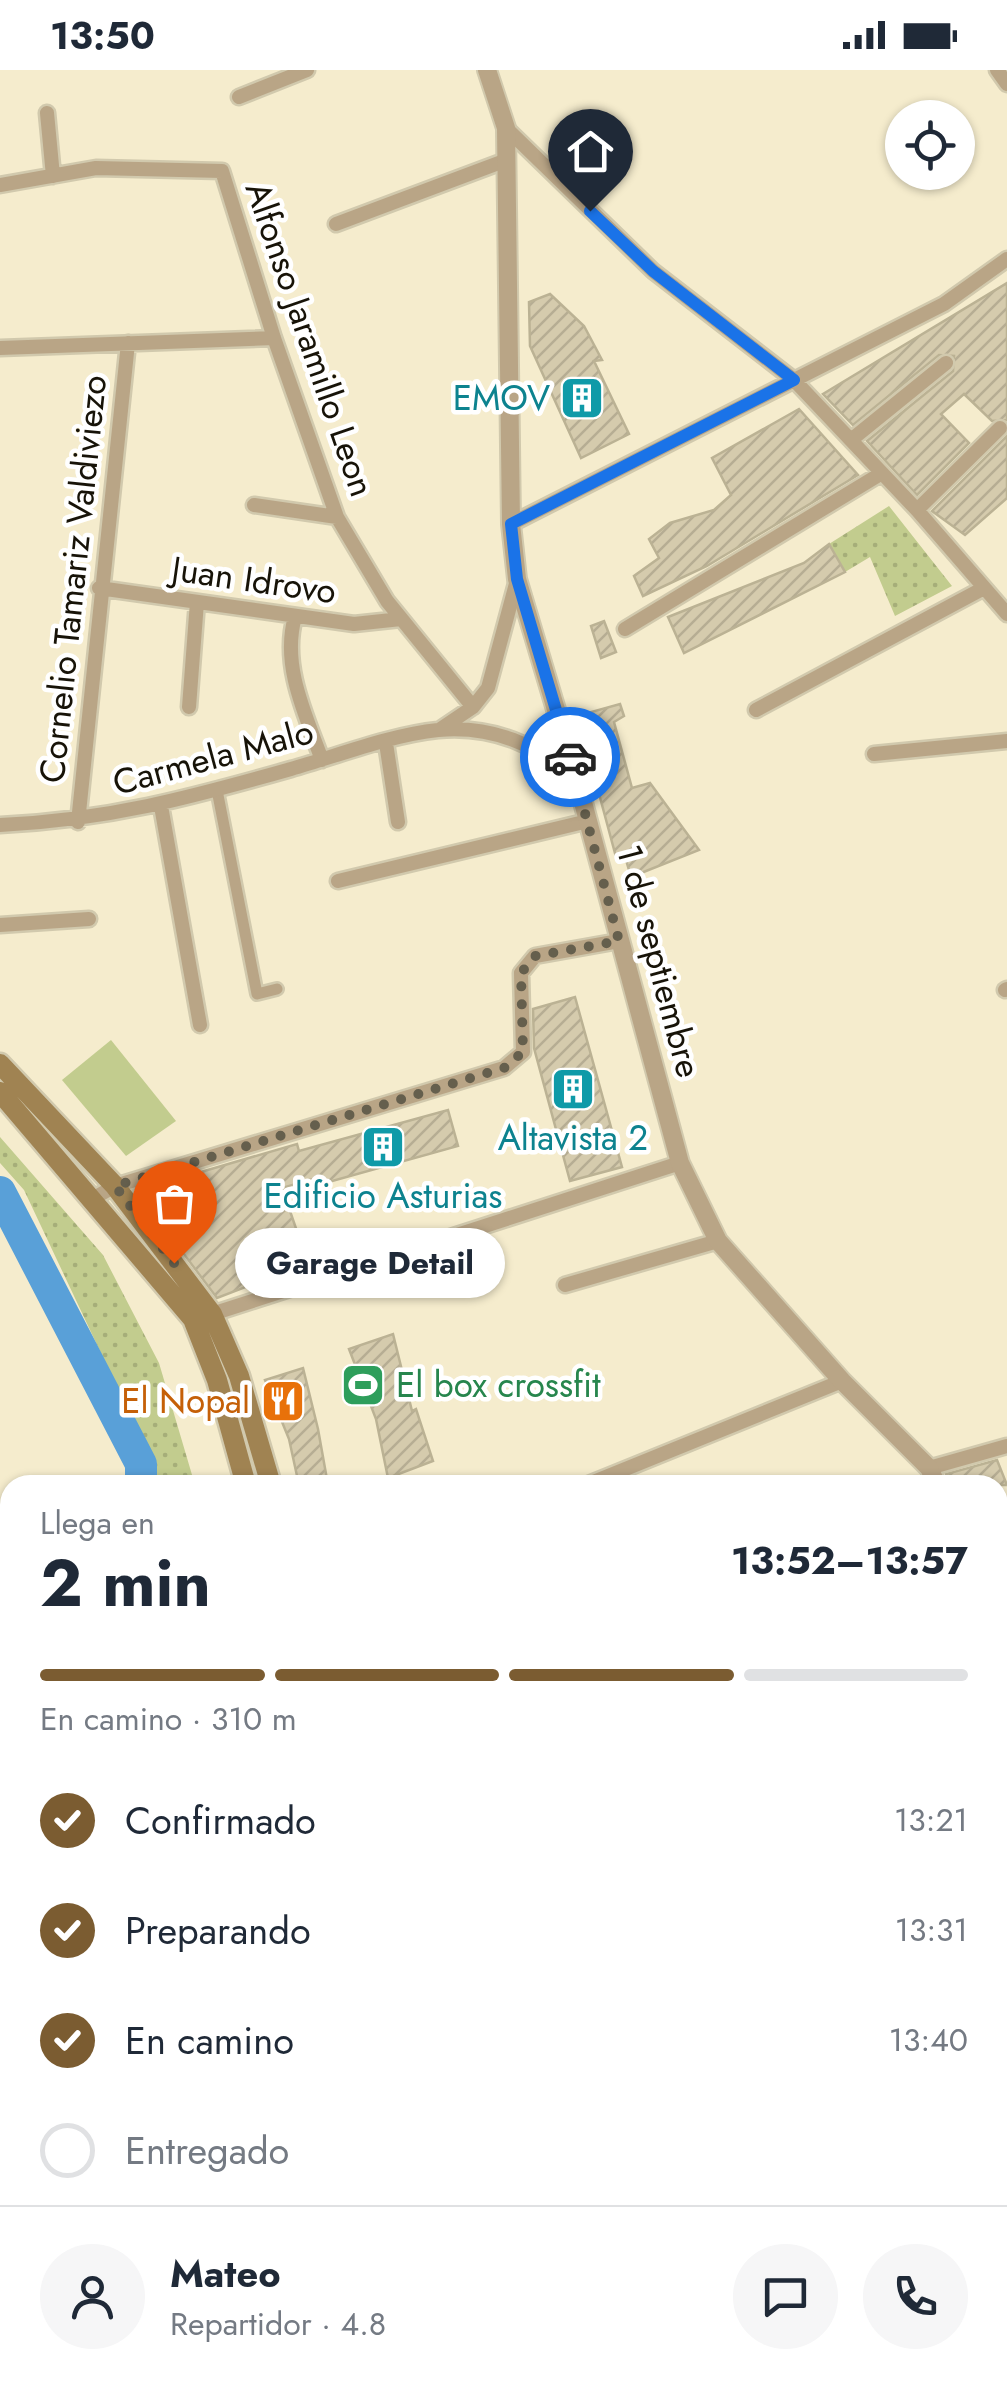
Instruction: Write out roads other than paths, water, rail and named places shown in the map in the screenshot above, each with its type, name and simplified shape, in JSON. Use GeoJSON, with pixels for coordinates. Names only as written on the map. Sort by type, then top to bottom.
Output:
{"type":"FeatureCollection","features":[{"type":"Feature","properties":{"kind":"main road"},"geometry":{"type":"LineString","coordinates":[[0,1064],[115,1186],[212,1314],[239,1376],[268,1475]]}},
{"type":"Feature","properties":{"kind":"main road"},"geometry":{"type":"LineString","coordinates":[[0,1092],[193,1319],[218,1380],[243,1475]]}},
{"type":"Feature","properties":{"kind":"street"},"geometry":{"type":"LineString","coordinates":[[239,97],[307,70]]}},
{"type":"Feature","properties":{"kind":"street"},"geometry":{"type":"LineString","coordinates":[[487,70],[506,128],[653,271],[794,380],[917,510],[1007,614]]}},
{"type":"Feature","properties":{"kind":"street"},"geometry":{"type":"LineString","coordinates":[[997,70],[1007,84]]}},
{"type":"Feature","properties":{"kind":"street"},"geometry":{"type":"LineString","coordinates":[[47,113],[53,176]]}},
{"type":"Feature","properties":{"kind":"street","name":"1 de septiembre"},"geometry":{"type":"LineString","coordinates":[[506,128],[511,524],[517,579],[577,780],[680,1162],[718,1241],[931,1475]]}},
{"type":"Feature","properties":{"kind":"street"},"geometry":{"type":"LineString","coordinates":[[336,224],[504,161]]}},
{"type":"Feature","properties":{"kind":"street","name":"Alfonso Jaramillo Leon"},"geometry":{"type":"LineString","coordinates":[[0,185],[96,168],[222,170],[274,338],[337,516],[360,560],[400,619],[472,706]]}},
{"type":"Feature","properties":{"kind":"street"},"geometry":{"type":"LineString","coordinates":[[511,524],[944,304],[1007,259]]}},
{"type":"Feature","properties":{"kind":"street"},"geometry":{"type":"LineString","coordinates":[[0,348],[274,338]]}},
{"type":"Feature","properties":{"kind":"street","name":"Cornelio Tamariz Valdiviezo"},"geometry":{"type":"LineString","coordinates":[[78,822],[99,588],[128,342]]}},
{"type":"Feature","properties":{"kind":"street"},"geometry":{"type":"LineString","coordinates":[[850,440],[946,362]]}},
{"type":"Feature","properties":{"kind":"street"},"geometry":{"type":"LineString","coordinates":[[917,510],[1000,428]]}},
{"type":"Feature","properties":{"kind":"street"},"geometry":{"type":"LineString","coordinates":[[624,629],[882,473]]}},
{"type":"Feature","properties":{"kind":"street"},"geometry":{"type":"LineString","coordinates":[[254,505],[337,516]]}},
{"type":"Feature","properties":{"kind":"street","name":"Carmela Malo"},"geometry":{"type":"LineString","coordinates":[[439,730],[472,706],[488,688],[517,579]]}},
{"type":"Feature","properties":{"kind":"street","name":"Juan Idrovo"},"geometry":{"type":"LineString","coordinates":[[99,588],[295,617],[384,624],[400,619]]}},
{"type":"Feature","properties":{"kind":"street"},"geometry":{"type":"LineString","coordinates":[[756,710],[984,588]]}},
{"type":"Feature","properties":{"kind":"street"},"geometry":{"type":"LineString","coordinates":[[189,707],[196,602]]}},
{"type":"Feature","properties":{"kind":"street"},"geometry":{"type":"LineString","coordinates":[[295,617],[290,635],[295,683],[322,760]]}},
{"type":"Feature","properties":{"kind":"street","name":"Carmela Malo"},"geometry":{"type":"LineString","coordinates":[[0,824],[78,822],[161,806],[439,730],[512,736],[545,752],[577,780]]}},
{"type":"Feature","properties":{"kind":"street"},"geometry":{"type":"LineString","coordinates":[[874,754],[1007,742]]}},
{"type":"Feature","properties":{"kind":"street"},"geometry":{"type":"LineString","coordinates":[[386,744],[398,822]]}},
{"type":"Feature","properties":{"kind":"street"},"geometry":{"type":"LineString","coordinates":[[217,790],[257,994],[277,988]]}},
{"type":"Feature","properties":{"kind":"street"},"geometry":{"type":"LineString","coordinates":[[161,806],[200,1025]]}},
{"type":"Feature","properties":{"kind":"street"},"geometry":{"type":"LineString","coordinates":[[338,882],[588,821]]}},
{"type":"Feature","properties":{"kind":"street"},"geometry":{"type":"LineString","coordinates":[[0,925],[89,919]]}},
{"type":"Feature","properties":{"kind":"street"},"geometry":{"type":"LineString","coordinates":[[94,1198],[115,1186],[504,1068],[523,1052],[521,973],[525,964],[535,956],[619,941]]}},
{"type":"Feature","properties":{"kind":"street"},"geometry":{"type":"LineString","coordinates":[[212,1314],[680,1162]]}},
{"type":"Feature","properties":{"kind":"street"},"geometry":{"type":"LineString","coordinates":[[564,1285],[718,1241]]}},
{"type":"Feature","properties":{"kind":"street"},"geometry":{"type":"LineString","coordinates":[[611,1475],[842,1381]]}},
{"type":"Feature","properties":{"kind":"street"},"geometry":{"type":"LineString","coordinates":[[938,1475],[1007,1446]]}},
{"type":"Feature","properties":{"kind":"waterway"},"geometry":{"type":"LineString","coordinates":[[0,1192],[141,1464],[141,1475]]}},
{"type":"Feature","properties":{"kind":"place","name":"EMOV"},"geometry":{"type":"Point","coordinates":[582,398]}},
{"type":"Feature","properties":{"kind":"place","name":"Altavista 2"},"geometry":{"type":"Point","coordinates":[573,1089]}},
{"type":"Feature","properties":{"kind":"place","name":"Edificio Asturias"},"geometry":{"type":"Point","coordinates":[383,1147]}},
{"type":"Feature","properties":{"kind":"place","name":"Garage Detail"},"geometry":{"type":"Point","coordinates":[174,1263]}},
{"type":"Feature","properties":{"kind":"place","name":"El box crossfit"},"geometry":{"type":"Point","coordinates":[363,1385]}},
{"type":"Feature","properties":{"kind":"place","name":"El Nopal"},"geometry":{"type":"Point","coordinates":[283,1401]}}]}
